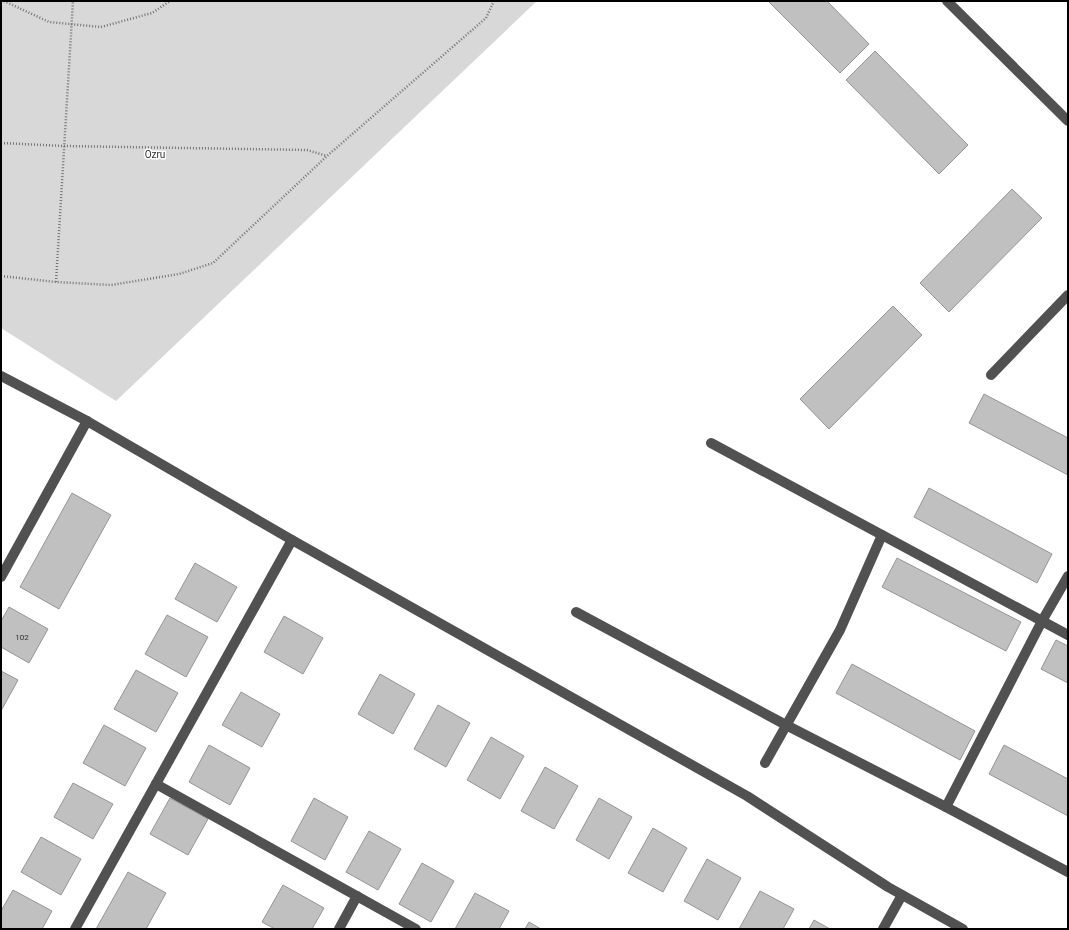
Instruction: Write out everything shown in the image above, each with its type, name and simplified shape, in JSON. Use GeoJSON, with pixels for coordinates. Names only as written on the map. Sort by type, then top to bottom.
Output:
{"type":"FeatureCollection","features":[{"type":"Feature","properties":{"kind":"street"},"geometry":{"type":"LineString","coordinates":[[947,1],[1068,121]]}},
{"type":"Feature","properties":{"kind":"street"},"geometry":{"type":"LineString","coordinates":[[991,376],[1068,294]]}},
{"type":"Feature","properties":{"kind":"street"},"geometry":{"type":"LineString","coordinates":[[1,376],[87,421],[292,540],[746,796],[902,896],[963,929]]}},
{"type":"Feature","properties":{"kind":"street"},"geometry":{"type":"LineString","coordinates":[[1,577],[87,421]]}},
{"type":"Feature","properties":{"kind":"street"},"geometry":{"type":"LineString","coordinates":[[711,443],[1068,634]]}},
{"type":"Feature","properties":{"kind":"street"},"geometry":{"type":"LineString","coordinates":[[765,763],[840,630],[882,535]]}},
{"type":"Feature","properties":{"kind":"street"},"geometry":{"type":"LineString","coordinates":[[75,929],[292,540]]}},
{"type":"Feature","properties":{"kind":"street"},"geometry":{"type":"LineString","coordinates":[[946,807],[1042,621],[1068,576]]}},
{"type":"Feature","properties":{"kind":"street"},"geometry":{"type":"LineString","coordinates":[[576,612],[786,725],[946,807],[1068,872]]}},
{"type":"Feature","properties":{"kind":"street"},"geometry":{"type":"LineString","coordinates":[[156,784],[416,929]]}},
{"type":"Feature","properties":{"kind":"street"},"geometry":{"type":"LineString","coordinates":[[339,929],[357,896]]}},
{"type":"Feature","properties":{"kind":"street"},"geometry":{"type":"LineString","coordinates":[[883,929],[902,896]]}},
{"type":"Feature","properties":{"kind":"path"},"geometry":{"type":"LineString","coordinates":[[4,1],[48,22],[101,27],[152,13],[170,1]]}},
{"type":"Feature","properties":{"kind":"path"},"geometry":{"type":"LineString","coordinates":[[56,282],[73,1]]}},
{"type":"Feature","properties":{"kind":"path"},"geometry":{"type":"LineString","coordinates":[[1,276],[111,286],[179,274],[213,263],[327,156],[486,18],[494,1]]}},
{"type":"Feature","properties":{"kind":"path"},"geometry":{"type":"LineString","coordinates":[[1,142],[64,146],[306,150],[327,156]]}},
{"type":"Feature","properties":{"kind":"green space","name":"Ozru"},"geometry":{"type":"Polygon","coordinates":[[[1,1],[537,1],[116,401],[1,328],[1,1]]]}},
{"type":"Feature","properties":{"kind":"building"},"geometry":{"type":"Polygon","coordinates":[[[768,1],[827,1],[869,44],[840,73],[768,1]]]}},
{"type":"Feature","properties":{"kind":"building"},"geometry":{"type":"Polygon","coordinates":[[[875,51],[968,145],[939,174],[846,80],[875,51]]]}},
{"type":"Feature","properties":{"kind":"building"},"geometry":{"type":"Polygon","coordinates":[[[1012,189],[1042,218],[949,312],[920,283],[1012,189]]]}},
{"type":"Feature","properties":{"kind":"building"},"geometry":{"type":"Polygon","coordinates":[[[893,306],[922,335],[829,429],[800,399],[893,306]]]}},
{"type":"Feature","properties":{"kind":"building"},"geometry":{"type":"Polygon","coordinates":[[[984,394],[1068,438],[1068,475],[969,423],[984,394]]]}},
{"type":"Feature","properties":{"kind":"building"},"geometry":{"type":"Polygon","coordinates":[[[929,488],[1052,554],[1037,583],[914,517],[929,488]]]}},
{"type":"Feature","properties":{"kind":"building"},"geometry":{"type":"Polygon","coordinates":[[[72,493],[111,515],[59,609],[20,587],[72,493]]]}},
{"type":"Feature","properties":{"kind":"building"},"geometry":{"type":"Polygon","coordinates":[[[897,558],[1021,622],[1006,651],[882,587],[897,558]]]}},
{"type":"Feature","properties":{"kind":"building"},"geometry":{"type":"Polygon","coordinates":[[[195,563],[237,587],[217,622],[175,599],[195,563]]]}},
{"type":"Feature","properties":{"kind":"building"},"geometry":{"type":"Polygon","coordinates":[[[9,607],[48,629],[29,663],[1,647],[1,621],[9,607]]]}},
{"type":"Feature","properties":{"kind":"building"},"geometry":{"type":"Polygon","coordinates":[[[167,615],[208,637],[186,677],[145,654],[167,615]]]}},
{"type":"Feature","properties":{"kind":"building"},"geometry":{"type":"Polygon","coordinates":[[[284,616],[323,638],[303,674],[264,652],[284,616]]]}},
{"type":"Feature","properties":{"kind":"building"},"geometry":{"type":"Polygon","coordinates":[[[1056,640],[1068,646],[1068,683],[1041,669],[1056,640]]]}},
{"type":"Feature","properties":{"kind":"building"},"geometry":{"type":"Polygon","coordinates":[[[852,664],[975,731],[960,760],[836,693],[852,664]]]}},
{"type":"Feature","properties":{"kind":"building"},"geometry":{"type":"Polygon","coordinates":[[[136,670],[178,693],[156,732],[114,709],[136,670]]]}},
{"type":"Feature","properties":{"kind":"building"},"geometry":{"type":"Polygon","coordinates":[[[1,671],[18,680],[1,711],[1,671]]]}},
{"type":"Feature","properties":{"kind":"building"},"geometry":{"type":"Polygon","coordinates":[[[380,674],[415,694],[393,734],[358,714],[380,674]]]}},
{"type":"Feature","properties":{"kind":"building"},"geometry":{"type":"Polygon","coordinates":[[[241,692],[280,714],[262,747],[222,725],[241,692]]]}},
{"type":"Feature","properties":{"kind":"building"},"geometry":{"type":"Polygon","coordinates":[[[438,705],[470,723],[446,767],[414,749],[438,705]]]}},
{"type":"Feature","properties":{"kind":"building"},"geometry":{"type":"Polygon","coordinates":[[[104,725],[146,748],[125,786],[83,763],[104,725]]]}},
{"type":"Feature","properties":{"kind":"building"},"geometry":{"type":"Polygon","coordinates":[[[491,737],[524,756],[500,799],[467,780],[491,737]]]}},
{"type":"Feature","properties":{"kind":"building"},"geometry":{"type":"Polygon","coordinates":[[[209,745],[250,768],[230,805],[189,782],[209,745]]]}},
{"type":"Feature","properties":{"kind":"building"},"geometry":{"type":"Polygon","coordinates":[[[1004,745],[1068,779],[1068,816],[989,774],[1004,745]]]}},
{"type":"Feature","properties":{"kind":"building"},"geometry":{"type":"Polygon","coordinates":[[[545,767],[578,786],[554,829],[521,811],[545,767]]]}},
{"type":"Feature","properties":{"kind":"building"},"geometry":{"type":"Polygon","coordinates":[[[73,783],[113,804],[93,839],[54,817],[73,783]]]}},
{"type":"Feature","properties":{"kind":"building"},"geometry":{"type":"Polygon","coordinates":[[[170,798],[208,819],[188,855],[150,834],[170,798]]]}},
{"type":"Feature","properties":{"kind":"building"},"geometry":{"type":"Polygon","coordinates":[[[314,798],[348,817],[325,860],[291,841],[314,798]]]}},
{"type":"Feature","properties":{"kind":"building"},"geometry":{"type":"Polygon","coordinates":[[[599,798],[632,817],[609,859],[576,840],[599,798]]]}},
{"type":"Feature","properties":{"kind":"building"},"geometry":{"type":"Polygon","coordinates":[[[653,828],[687,848],[663,892],[628,873],[653,828]]]}},
{"type":"Feature","properties":{"kind":"building"},"geometry":{"type":"Polygon","coordinates":[[[369,831],[401,849],[378,890],[346,872],[369,831]]]}},
{"type":"Feature","properties":{"kind":"building"},"geometry":{"type":"Polygon","coordinates":[[[41,837],[81,859],[61,895],[21,872],[41,837]]]}},
{"type":"Feature","properties":{"kind":"building"},"geometry":{"type":"Polygon","coordinates":[[[707,859],[741,878],[718,920],[684,901],[707,859]]]}},
{"type":"Feature","properties":{"kind":"building"},"geometry":{"type":"Polygon","coordinates":[[[422,863],[454,881],[431,922],[399,904],[422,863]]]}},
{"type":"Feature","properties":{"kind":"building"},"geometry":{"type":"Polygon","coordinates":[[[128,872],[166,893],[146,929],[96,929],[128,872]]]}},
{"type":"Feature","properties":{"kind":"building"},"geometry":{"type":"Polygon","coordinates":[[[283,885],[324,908],[312,929],[275,929],[262,922],[283,885]]]}},
{"type":"Feature","properties":{"kind":"building"},"geometry":{"type":"Polygon","coordinates":[[[13,890],[52,911],[42,929],[1,929],[1,911],[13,890]]]}},
{"type":"Feature","properties":{"kind":"building"},"geometry":{"type":"Polygon","coordinates":[[[760,891],[794,909],[783,929],[739,929],[760,891]]]}},
{"type":"Feature","properties":{"kind":"building"},"geometry":{"type":"Polygon","coordinates":[[[475,893],[509,911],[499,929],[455,929],[475,893]]]}},
{"type":"Feature","properties":{"kind":"building"},"geometry":{"type":"Polygon","coordinates":[[[814,920],[830,929],[809,929],[814,920]]]}},
{"type":"Feature","properties":{"kind":"building"},"geometry":{"type":"Polygon","coordinates":[[[529,922],[541,929],[525,929],[529,922]]]}}]}
